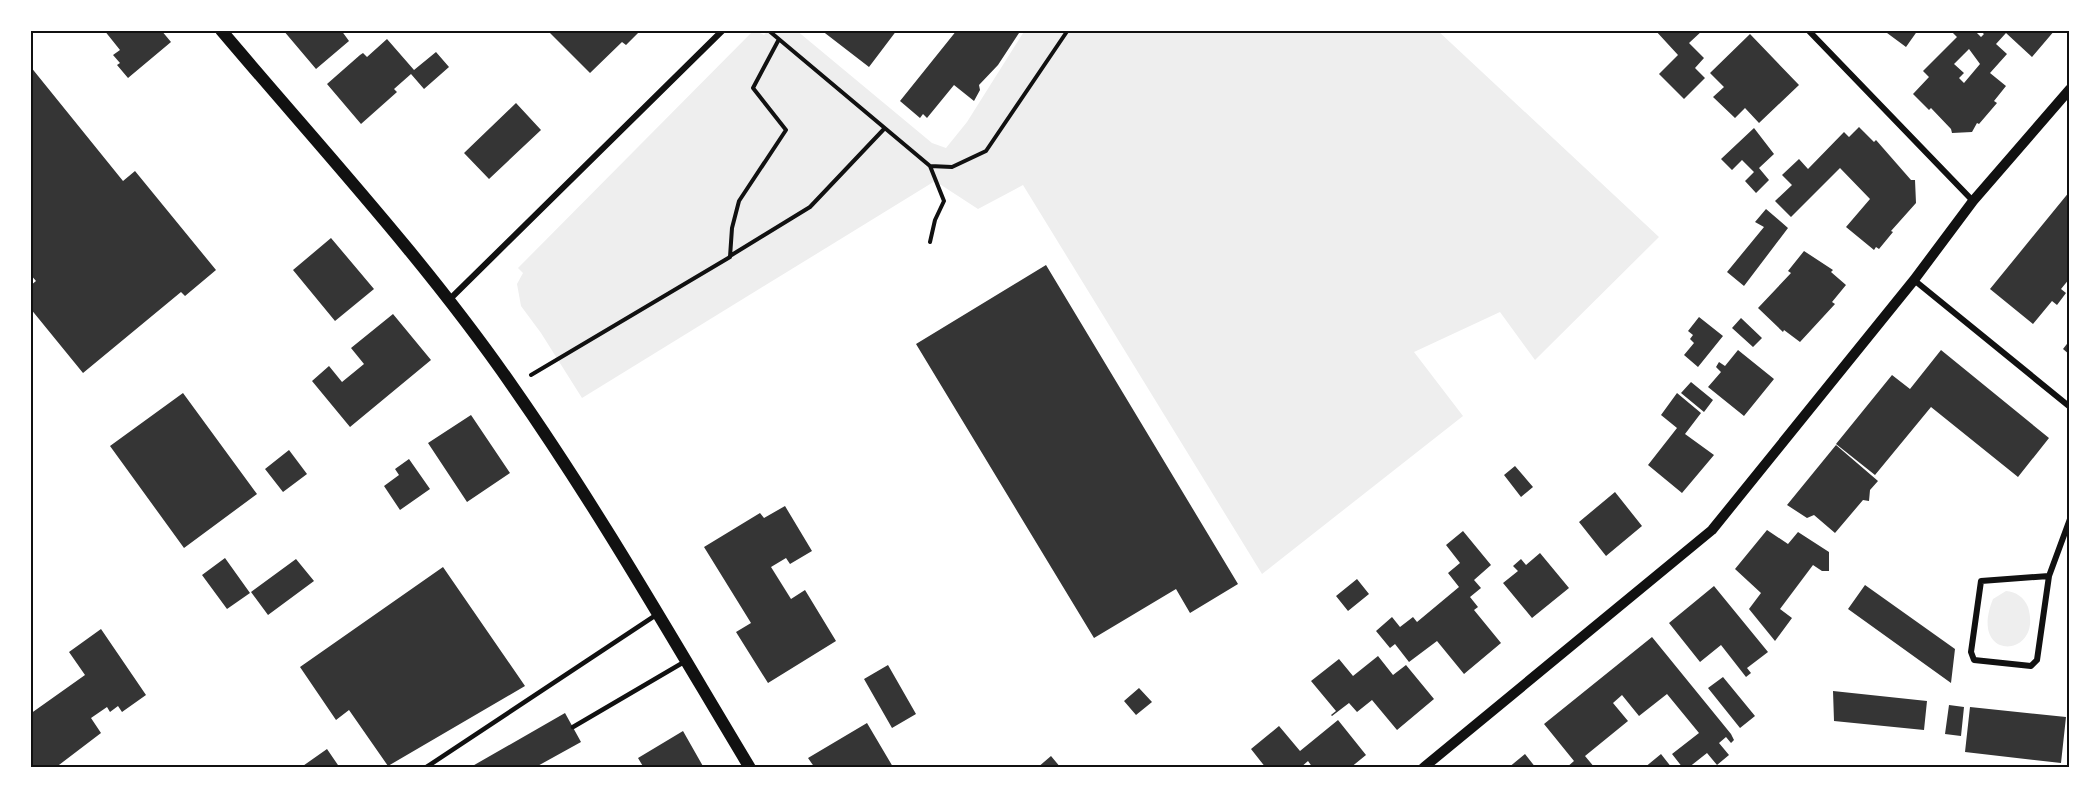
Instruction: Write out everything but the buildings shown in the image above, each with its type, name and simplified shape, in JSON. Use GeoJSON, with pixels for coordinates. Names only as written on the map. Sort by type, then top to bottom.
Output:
{"type":"FeatureCollection","features":[{"type":"Feature","properties":{"kind":"main road"},"geometry":{"type":"LineString","coordinates":[[220,30],[448,301],[513,386],[616,543],[750,768]]}},
{"type":"Feature","properties":{"kind":"street"},"geometry":{"type":"LineString","coordinates":[[448,301],[723,30]]}},
{"type":"Feature","properties":{"kind":"street"},"geometry":{"type":"LineString","coordinates":[[1808,30],[1973,201]]}},
{"type":"Feature","properties":{"kind":"street"},"geometry":{"type":"LineString","coordinates":[[1422,768],[1712,530],[1914,280],[1973,201],[2070,89]]}},
{"type":"Feature","properties":{"kind":"street"},"geometry":{"type":"LineString","coordinates":[[1914,280],[2070,407]]}},
{"type":"Feature","properties":{"kind":"street"},"geometry":{"type":"LineString","coordinates":[[2049,576],[1981,581],[1971,652],[1974,660],[2034,664],[2037,660],[2049,576],[2070,519]]}},
{"type":"Feature","properties":{"kind":"lane"},"geometry":{"type":"LineString","coordinates":[[425,768],[658,614]]}},
{"type":"Feature","properties":{"kind":"lane"},"geometry":{"type":"LineString","coordinates":[[573,728],[687,660]]}},
{"type":"Feature","properties":{"kind":"path"},"geometry":{"type":"LineString","coordinates":[[768,30],[778,41],[930,166],[944,201],[935,220],[930,242]]}},
{"type":"Feature","properties":{"kind":"path"},"geometry":{"type":"LineString","coordinates":[[930,166],[952,166],[986,151],[1068,30]]}},
{"type":"Feature","properties":{"kind":"path"},"geometry":{"type":"LineString","coordinates":[[730,256],[732,228],[739,201],[786,130],[753,88],[778,41]]}},
{"type":"Feature","properties":{"kind":"path"},"geometry":{"type":"LineString","coordinates":[[513,386],[810,207],[885,129]]}},
{"type":"Feature","properties":{"kind":"shaded area"},"geometry":{"type":"Polygon","coordinates":[[[754,30],[764,35],[769,30],[796,30],[932,143],[946,148],[967,122],[1025,30],[1437,30],[1659,237],[1535,360],[1500,312],[1414,352],[1463,416],[1262,574],[1023,185],[978,209],[935,181],[582,398],[521,306],[517,284],[523,273],[518,268],[754,30]]]}},
{"type":"Feature","properties":{"kind":"shaded area"},"geometry":{"type":"Polygon","coordinates":[[[2006,591],[2024,600],[2028,607],[2030,624],[2026,637],[2017,644],[2007,647],[1997,643],[1990,635],[1988,620],[1993,599],[2006,591]]]}}]}
